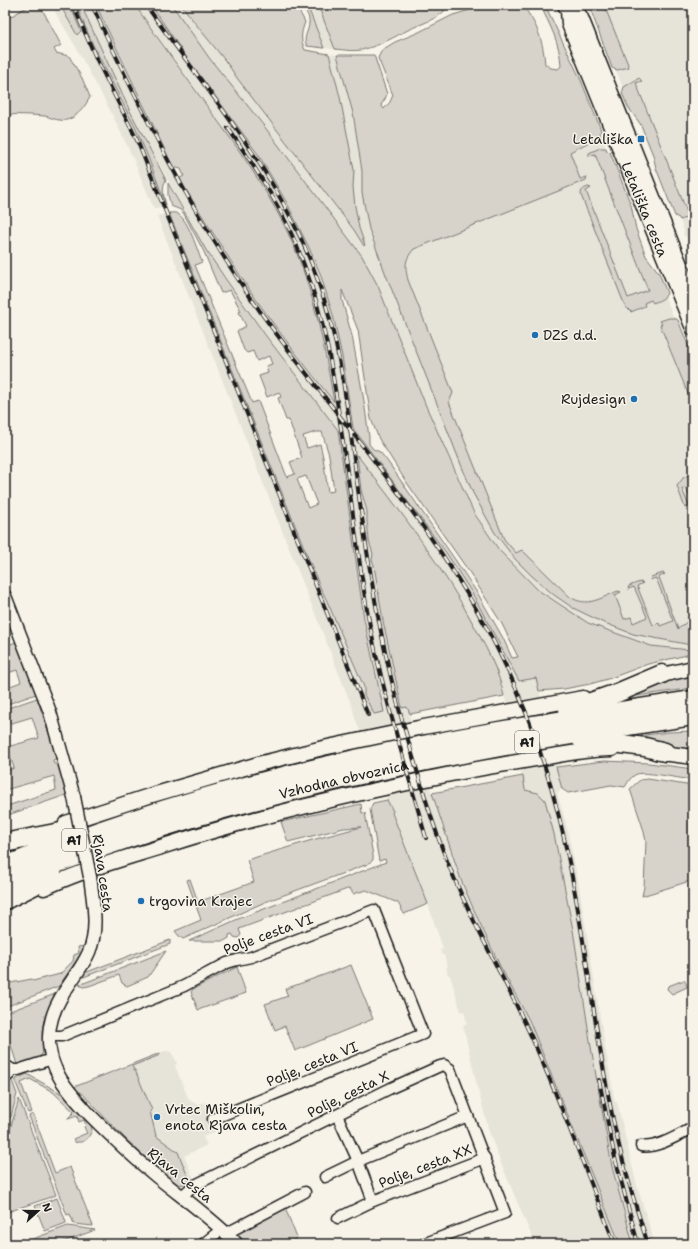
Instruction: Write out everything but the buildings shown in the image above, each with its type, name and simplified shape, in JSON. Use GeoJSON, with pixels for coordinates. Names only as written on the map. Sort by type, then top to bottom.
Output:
{"type":"FeatureCollection","features":[{"type":"Feature","properties":{"kind":"highway"},"geometry":{"type":"LineString","coordinates":[[485,733],[502,724],[514,720],[563,711],[584,705],[662,674]]}},
{"type":"Feature","properties":{"kind":"highway","name":"Vzhodna obvoznica"},"geometry":{"type":"LineString","coordinates":[[5,866],[43,851],[145,816],[236,789],[323,766],[485,733],[595,714],[693,700]]}},
{"type":"Feature","properties":{"kind":"highway","name":"Vzhodna obvoznica"},"geometry":{"type":"LineString","coordinates":[[5,884],[140,834],[243,804],[332,782],[438,758],[693,716]]}},
{"type":"Feature","properties":{"kind":"highway"},"geometry":{"type":"LineString","coordinates":[[566,736],[644,747],[665,752]]}},
{"type":"Feature","properties":{"kind":"highway"},"geometry":{"type":"LineString","coordinates":[[9,842],[70,830],[118,817],[145,816]]}},
{"type":"Feature","properties":{"kind":"highway"},"geometry":{"type":"LineString","coordinates":[[5,900],[71,867],[119,849],[140,834]]}},
{"type":"Feature","properties":{"kind":"main road","name":"Letališka cesta"},"geometry":{"type":"LineString","coordinates":[[555,5],[560,14],[576,16]]}},
{"type":"Feature","properties":{"kind":"main road","name":"Letališka cesta"},"geometry":{"type":"LineString","coordinates":[[565,5],[568,11],[576,16],[693,297]]}},
{"type":"Feature","properties":{"kind":"main road","name":"Letališka cesta"},"geometry":{"type":"LineString","coordinates":[[573,5],[693,328]]}},
{"type":"Feature","properties":{"kind":"main road"},"geometry":{"type":"LineString","coordinates":[[9,842],[149,796],[262,763],[323,748],[418,728],[582,698],[662,674],[693,668]]}},
{"type":"Feature","properties":{"kind":"main road"},"geometry":{"type":"LineString","coordinates":[[5,905],[59,881],[121,859],[217,829],[324,801],[379,789],[477,769],[589,750],[622,749],[665,752],[693,756]]}},
{"type":"Feature","properties":{"kind":"street","name":"Rjava cesta"},"geometry":{"type":"LineString","coordinates":[[5,596],[50,712],[74,797],[90,877],[94,914],[92,945],[56,1007],[50,1027],[49,1036],[52,1059],[64,1085],[93,1118],[138,1160],[224,1231],[237,1244]]}},
{"type":"Feature","properties":{"kind":"street","name":"Polje cesta VI"},"geometry":{"type":"LineString","coordinates":[[49,1036],[62,1036],[184,986],[227,964],[252,957],[374,910],[423,1034]]}},
{"type":"Feature","properties":{"kind":"street","name":"Polje, cesta VI"},"geometry":{"type":"LineString","coordinates":[[213,1119],[423,1034]]}},
{"type":"Feature","properties":{"kind":"street"},"geometry":{"type":"LineString","coordinates":[[5,1077],[9,1075],[9,1067],[23,1069],[52,1059]]}},
{"type":"Feature","properties":{"kind":"street","name":"Polje, cesta X"},"geometry":{"type":"LineString","coordinates":[[182,1196],[193,1186],[391,1088],[440,1066],[444,1065],[450,1069],[468,1116]]}},
{"type":"Feature","properties":{"kind":"street","name":"Polje, cesta XX"},"geometry":{"type":"LineString","coordinates":[[337,1115],[358,1160],[373,1201]]}},
{"type":"Feature","properties":{"kind":"street"},"geometry":{"type":"LineString","coordinates":[[324,1177],[358,1160],[468,1116],[485,1158]]}},
{"type":"Feature","properties":{"kind":"street"},"geometry":{"type":"LineString","coordinates":[[641,1146],[648,1147],[657,1144],[693,1128]]}},
{"type":"Feature","properties":{"kind":"street","name":"Polje, cesta XX"},"geometry":{"type":"LineString","coordinates":[[338,1218],[373,1201],[485,1158],[505,1213],[423,1244]]}},
{"type":"Feature","properties":{"kind":"street"},"geometry":{"type":"LineString","coordinates":[[203,1244],[224,1231],[305,1192]]}},
{"type":"Feature","properties":{"kind":"shaded area"},"geometry":{"type":"Polygon","coordinates":[[[30,5],[40,5],[61,45],[54,49],[56,53],[69,56],[82,78],[90,97],[82,109],[74,117],[69,119],[58,120],[35,115],[5,115],[5,20],[30,5]]]}},
{"type":"Feature","properties":{"kind":"shaded area"},"geometry":{"type":"Polygon","coordinates":[[[51,5],[60,5],[77,35],[81,31],[70,5],[76,5],[93,45],[135,127],[166,205],[154,209],[132,156],[110,110],[51,5]]]}},
{"type":"Feature","properties":{"kind":"shaded area"},"geometry":{"type":"Polygon","coordinates":[[[60,5],[70,5],[81,31],[77,35],[60,5]]]}},
{"type":"Feature","properties":{"kind":"shaded area"},"geometry":{"type":"Polygon","coordinates":[[[76,5],[81,5],[130,111],[166,180],[163,189],[166,205],[135,127],[93,45],[76,5]]]}},
{"type":"Feature","properties":{"kind":"shaded area"},"geometry":{"type":"Polygon","coordinates":[[[81,5],[96,5],[183,185],[209,228],[256,298],[333,402],[327,363],[311,291],[283,223],[232,140],[135,5],[151,5],[187,58],[258,155],[287,203],[311,250],[320,273],[333,315],[342,356],[353,428],[447,554],[472,593],[519,681],[536,677],[562,789],[557,793],[566,824],[578,880],[615,1102],[617,1102],[637,1186],[655,1244],[633,1244],[632,1242],[612,1167],[591,1047],[573,930],[554,834],[538,793],[525,790],[502,684],[486,649],[459,598],[425,546],[376,479],[365,505],[367,511],[369,541],[373,554],[372,560],[379,590],[383,621],[402,708],[407,707],[434,801],[461,880],[500,966],[529,1020],[620,1244],[535,1244],[489,1131],[463,1025],[467,1023],[464,1011],[461,1012],[450,975],[448,975],[446,968],[448,967],[444,955],[442,955],[440,950],[443,949],[428,904],[355,718],[353,709],[157,216],[169,213],[320,587],[364,687],[364,695],[372,660],[364,619],[338,430],[266,335],[206,250],[130,111],[81,5]]]}},
{"type":"Feature","properties":{"kind":"shaded area"},"geometry":{"type":"Polygon","coordinates":[[[96,5],[135,5],[250,166],[267,194],[283,223],[302,266],[321,333],[334,402],[255,298],[183,185],[180,178],[184,176],[181,169],[173,167],[96,5]]]}},
{"type":"Feature","properties":{"kind":"shaded area"},"geometry":{"type":"Polygon","coordinates":[[[151,5],[172,5],[210,59],[264,126],[362,256],[378,286],[426,406],[474,513],[499,550],[538,590],[588,623],[651,646],[690,650],[687,655],[648,664],[590,684],[564,689],[539,691],[536,678],[519,681],[472,593],[447,554],[353,428],[342,356],[333,315],[320,273],[310,250],[287,203],[258,154],[187,58],[151,5]],[[342,290],[342,300],[352,336],[364,401],[369,444],[373,449],[380,452],[388,462],[456,561],[478,594],[503,638],[512,658],[518,657],[502,624],[470,573],[405,480],[379,439],[371,419],[358,330],[342,290]]]}},
{"type":"Feature","properties":{"kind":"shaded area"},"geometry":{"type":"Polygon","coordinates":[[[172,5],[182,5],[193,21],[226,60],[237,78],[354,230],[364,246],[355,206],[353,187],[354,170],[340,97],[329,54],[337,55],[353,113],[362,171],[364,205],[386,275],[452,441],[484,513],[495,533],[515,559],[532,576],[554,595],[573,608],[583,613],[668,641],[691,645],[690,650],[651,646],[588,623],[538,590],[499,550],[475,513],[426,406],[378,286],[362,256],[264,126],[210,59],[172,5]]]}},
{"type":"Feature","properties":{"kind":"shaded area"},"geometry":{"type":"Polygon","coordinates":[[[182,5],[296,5],[305,22],[302,43],[305,50],[329,54],[340,97],[354,170],[353,187],[355,206],[364,246],[354,230],[182,5]]]}},
{"type":"Feature","properties":{"kind":"shaded area"},"geometry":{"type":"Polygon","coordinates":[[[301,5],[307,5],[324,48],[307,46],[305,37],[309,26],[309,18],[301,5]]]}},
{"type":"Feature","properties":{"kind":"shaded area"},"geometry":{"type":"Polygon","coordinates":[[[307,5],[318,5],[335,49],[324,48],[307,5]]]}},
{"type":"Feature","properties":{"kind":"shaded area"},"geometry":{"type":"Polygon","coordinates":[[[318,5],[323,5],[324,8],[333,5],[449,5],[446,10],[431,20],[387,41],[362,50],[354,51],[335,49],[318,5]]]}},
{"type":"Feature","properties":{"kind":"shaded area"},"geometry":{"type":"Polygon","coordinates":[[[487,5],[522,5],[532,18],[538,32],[543,47],[545,64],[551,68],[558,69],[561,66],[557,42],[540,5],[545,5],[580,78],[601,130],[601,136],[570,152],[580,179],[587,177],[586,180],[414,249],[408,257],[406,264],[408,280],[453,393],[449,402],[504,539],[516,553],[522,550],[570,597],[576,600],[583,602],[594,601],[618,591],[621,592],[615,595],[624,619],[631,617],[633,623],[647,617],[634,587],[628,589],[629,586],[640,582],[643,583],[637,586],[653,625],[659,623],[660,626],[673,621],[656,578],[650,580],[651,577],[663,573],[665,574],[659,577],[678,629],[693,617],[693,638],[691,645],[633,634],[602,622],[573,608],[554,595],[515,559],[495,533],[473,493],[369,229],[362,193],[362,171],[353,113],[337,55],[374,55],[387,94],[381,105],[384,109],[390,102],[393,95],[378,58],[382,50],[395,42],[453,15],[487,5]]]}},
{"type":"Feature","properties":{"kind":"shaded area"},"geometry":{"type":"Polygon","coordinates":[[[589,5],[604,5],[629,67],[617,70],[612,68],[589,5]]]}},
{"type":"Feature","properties":{"kind":"shaded area"},"geometry":{"type":"Polygon","coordinates":[[[604,5],[693,5],[693,234],[685,237],[680,220],[689,216],[636,83],[642,81],[639,78],[623,88],[616,70],[629,67],[604,5]]]}},
{"type":"Feature","properties":{"kind":"shaded area"},"geometry":{"type":"Polygon","coordinates":[[[639,78],[642,81],[636,83],[689,217],[680,220],[675,216],[641,125],[628,107],[622,93],[624,87],[639,78]]]}},
{"type":"Feature","properties":{"kind":"shaded area"},"geometry":{"type":"Polygon","coordinates":[[[601,136],[606,148],[603,148],[589,156],[595,154],[649,290],[631,312],[645,307],[644,303],[651,300],[653,303],[665,297],[674,318],[660,322],[662,324],[660,325],[693,406],[693,617],[678,629],[633,625],[579,607],[511,548],[504,539],[378,228],[570,152],[592,142],[601,136]]]}},
{"type":"Feature","properties":{"kind":"shaded area"},"geometry":{"type":"Polygon","coordinates":[[[600,148],[606,148],[607,151],[610,152],[631,205],[636,229],[646,256],[659,273],[667,293],[661,300],[653,303],[651,300],[644,303],[645,306],[631,312],[625,306],[581,195],[581,192],[584,189],[588,187],[591,188],[586,191],[628,298],[648,290],[595,154],[589,156],[589,153],[600,148]]]}},
{"type":"Feature","properties":{"kind":"shaded area"},"geometry":{"type":"Polygon","coordinates":[[[168,183],[206,250],[227,281],[266,336],[338,430],[364,619],[384,712],[374,714],[364,695],[364,687],[320,587],[169,213],[177,213],[182,218],[192,236],[202,262],[195,265],[252,403],[258,401],[287,477],[295,474],[290,462],[302,458],[289,420],[286,420],[278,398],[281,397],[279,392],[267,397],[259,376],[268,373],[266,366],[272,364],[269,356],[257,361],[253,351],[247,353],[244,350],[237,331],[246,326],[239,312],[241,311],[230,290],[221,293],[204,252],[184,214],[181,210],[171,206],[168,195],[168,183]],[[316,432],[303,436],[307,448],[320,444],[328,492],[334,491],[329,455],[322,432],[316,432]],[[306,476],[297,479],[308,508],[317,504],[306,476]]]}},
{"type":"Feature","properties":{"kind":"shaded area"},"geometry":{"type":"Polygon","coordinates":[[[669,318],[678,320],[693,358],[693,406],[660,325],[662,324],[660,321],[669,318]]]}},
{"type":"Feature","properties":{"kind":"shaded area"},"geometry":{"type":"Polygon","coordinates":[[[357,455],[405,518],[450,583],[489,654],[499,678],[504,696],[410,714],[407,707],[402,708],[383,621],[372,560],[373,554],[369,541],[367,511],[361,490],[357,455]]]}},
{"type":"Feature","properties":{"kind":"shaded area"},"geometry":{"type":"Polygon","coordinates":[[[693,474],[693,504],[686,488],[682,489],[689,506],[685,508],[677,486],[684,477],[693,474]]]}},
{"type":"Feature","properties":{"kind":"shaded area"},"geometry":{"type":"Polygon","coordinates":[[[16,642],[36,694],[5,705],[5,688],[21,682],[17,670],[5,674],[5,646],[16,642]]]}},
{"type":"Feature","properties":{"kind":"shaded area"},"geometry":{"type":"Polygon","coordinates":[[[693,673],[693,688],[616,699],[651,684],[693,673]]]}},
{"type":"Feature","properties":{"kind":"shaded area"},"geometry":{"type":"Polygon","coordinates":[[[37,698],[57,758],[53,760],[54,764],[59,764],[66,795],[5,816],[5,801],[7,806],[56,790],[54,776],[5,790],[5,771],[14,768],[7,747],[39,738],[32,717],[5,725],[5,709],[37,698]]]}},
{"type":"Feature","properties":{"kind":"shaded area"},"geometry":{"type":"Polygon","coordinates":[[[693,731],[693,751],[622,738],[669,732],[693,731]]]}},
{"type":"Feature","properties":{"kind":"shaded area"},"geometry":{"type":"Polygon","coordinates":[[[604,761],[649,763],[693,769],[693,780],[641,773],[633,776],[625,787],[611,785],[568,793],[562,789],[556,767],[604,761]]]}},
{"type":"Feature","properties":{"kind":"shaded area"},"geometry":{"type":"Polygon","coordinates":[[[523,776],[525,790],[538,793],[545,800],[554,834],[573,930],[591,1047],[612,1167],[633,1244],[620,1244],[529,1020],[500,966],[461,880],[432,793],[523,776]]]}},
{"type":"Feature","properties":{"kind":"shaded area"},"geometry":{"type":"Polygon","coordinates":[[[648,779],[693,786],[693,880],[642,896],[644,887],[646,841],[630,789],[640,780],[648,779]]]}},
{"type":"Feature","properties":{"kind":"shaded area"},"geometry":{"type":"Polygon","coordinates":[[[387,800],[393,811],[392,813],[428,904],[404,914],[398,903],[366,890],[353,894],[350,888],[239,929],[241,935],[238,938],[234,937],[232,934],[229,935],[229,938],[224,941],[189,941],[238,919],[386,862],[385,859],[379,861],[370,809],[373,803],[387,800]]]}},
{"type":"Feature","properties":{"kind":"shaded area"},"geometry":{"type":"Polygon","coordinates":[[[361,804],[362,813],[365,813],[373,855],[373,860],[368,864],[265,902],[183,939],[175,931],[201,920],[187,880],[190,879],[198,902],[254,882],[247,860],[361,827],[344,828],[288,842],[281,822],[361,804]]]}},
{"type":"Feature","properties":{"kind":"shaded area"},"geometry":{"type":"Polygon","coordinates":[[[170,940],[170,944],[81,978],[86,971],[87,972],[170,940]]]}},
{"type":"Feature","properties":{"kind":"shaded area"},"geometry":{"type":"Polygon","coordinates":[[[84,946],[82,952],[59,986],[5,1007],[5,984],[32,979],[33,981],[60,974],[73,961],[74,955],[79,953],[78,947],[84,946]]]}},
{"type":"Feature","properties":{"kind":"shaded area"},"geometry":{"type":"Polygon","coordinates":[[[166,951],[148,977],[127,986],[122,983],[119,975],[89,986],[83,987],[79,985],[166,951]]]}},
{"type":"Feature","properties":{"kind":"shaded area"},"geometry":{"type":"Polygon","coordinates":[[[351,965],[373,1019],[295,1051],[285,1026],[275,1030],[265,1004],[288,996],[285,989],[351,965]]]}},
{"type":"Feature","properties":{"kind":"shaded area"},"geometry":{"type":"Polygon","coordinates":[[[237,967],[246,993],[198,1010],[191,992],[193,989],[237,967]]]}},
{"type":"Feature","properties":{"kind":"shaded area"},"geometry":{"type":"Polygon","coordinates":[[[684,980],[687,987],[672,994],[667,989],[668,986],[684,980]]]}},
{"type":"Feature","properties":{"kind":"shaded area"},"geometry":{"type":"Polygon","coordinates":[[[55,994],[43,1025],[43,1053],[38,1058],[29,1061],[29,1063],[17,1065],[5,1026],[5,1013],[55,994]]]}},
{"type":"Feature","properties":{"kind":"shaded area","name":"Vrtec Miškolin, enota Rjava cesta"},"geometry":{"type":"Polygon","coordinates":[[[165,1051],[171,1052],[177,1063],[175,1066],[189,1100],[197,1105],[204,1102],[215,1132],[203,1137],[207,1145],[184,1156],[195,1181],[182,1186],[161,1172],[142,1156],[93,1105],[114,1097],[107,1076],[160,1055],[160,1053],[165,1051]]]}},
{"type":"Feature","properties":{"kind":"shaded area"},"geometry":{"type":"Polygon","coordinates":[[[160,1053],[160,1055],[132,1066],[152,1110],[150,1111],[156,1136],[178,1152],[190,1182],[179,1185],[140,1153],[82,1093],[77,1091],[74,1087],[160,1053]]]}},
{"type":"Feature","properties":{"kind":"shaded area"},"geometry":{"type":"Polygon","coordinates":[[[27,1074],[62,1094],[91,1125],[92,1130],[87,1139],[83,1142],[76,1143],[73,1139],[87,1133],[84,1127],[86,1125],[84,1120],[79,1122],[77,1116],[68,1119],[74,1112],[53,1092],[30,1079],[21,1083],[32,1112],[28,1113],[16,1083],[16,1079],[27,1074]]]}},
{"type":"Feature","properties":{"kind":"shaded area"},"geometry":{"type":"Polygon","coordinates":[[[11,1078],[17,1094],[11,1117],[5,1119],[5,1116],[10,1114],[5,1101],[5,1080],[11,1078]]]}},
{"type":"Feature","properties":{"kind":"shaded area"},"geometry":{"type":"Polygon","coordinates":[[[19,1099],[56,1195],[5,1213],[5,1146],[19,1099]]]}},
{"type":"Feature","properties":{"kind":"shaded area"},"geometry":{"type":"Polygon","coordinates":[[[33,1114],[55,1173],[70,1167],[93,1226],[74,1224],[70,1214],[67,1215],[29,1116],[33,1114]]]}},
{"type":"Feature","properties":{"kind":"shaded area"},"geometry":{"type":"Polygon","coordinates":[[[57,1198],[66,1223],[45,1231],[35,1206],[57,1198]]]}},
{"type":"Feature","properties":{"kind":"shaded area"},"geometry":{"type":"Polygon","coordinates":[[[284,1205],[297,1238],[287,1244],[242,1244],[233,1234],[284,1205]]]}},
{"type":"Feature","properties":{"kind":"shaded area"},"geometry":{"type":"Polygon","coordinates":[[[68,1226],[95,1230],[58,1244],[45,1244],[44,1241],[37,1244],[19,1244],[68,1226]]]}},
{"type":"Feature","properties":{"kind":"railway"},"geometry":{"type":"LineString","coordinates":[[73,5],[96,58],[137,140],[368,715]]}},
{"type":"Feature","properties":{"kind":"railway"},"geometry":{"type":"LineString","coordinates":[[92,5],[170,164],[213,240],[262,314],[419,521],[448,564],[476,608],[500,654],[518,694],[548,775],[568,855],[582,932],[606,1086],[621,1155],[648,1244]]}},
{"type":"Feature","properties":{"kind":"railway"},"geometry":{"type":"LineString","coordinates":[[146,5],[218,103],[263,170],[284,204],[302,240],[317,278],[332,328],[343,379],[366,547],[377,612],[399,708],[424,793],[441,846],[455,880],[543,1063],[615,1244]]}},
{"type":"Feature","properties":{"kind":"railway"},"geometry":{"type":"LineString","coordinates":[[228,128],[260,176],[288,227],[303,262],[317,303],[335,386],[367,610],[379,668],[426,838]]}},
{"type":"Feature","properties":{"kind":"railway"},"geometry":{"type":"LineString","coordinates":[[599,1080],[615,1158],[638,1244]]}},
{"type":"Feature","properties":{"kind":"place","name":"Letališka"},"geometry":{"type":"Point","coordinates":[641,139]}},
{"type":"Feature","properties":{"kind":"place","name":"DZS d.d."},"geometry":{"type":"Point","coordinates":[535,335]}},
{"type":"Feature","properties":{"kind":"place","name":"Rujdesign"},"geometry":{"type":"Point","coordinates":[634,399]}},
{"type":"Feature","properties":{"kind":"place","name":"trgovina Krajec"},"geometry":{"type":"Point","coordinates":[141,901]}},
{"type":"Feature","properties":{"kind":"place","name":"Vrtec Miškolin, enota Rjava cesta"},"geometry":{"type":"Point","coordinates":[157,1117]}}]}
